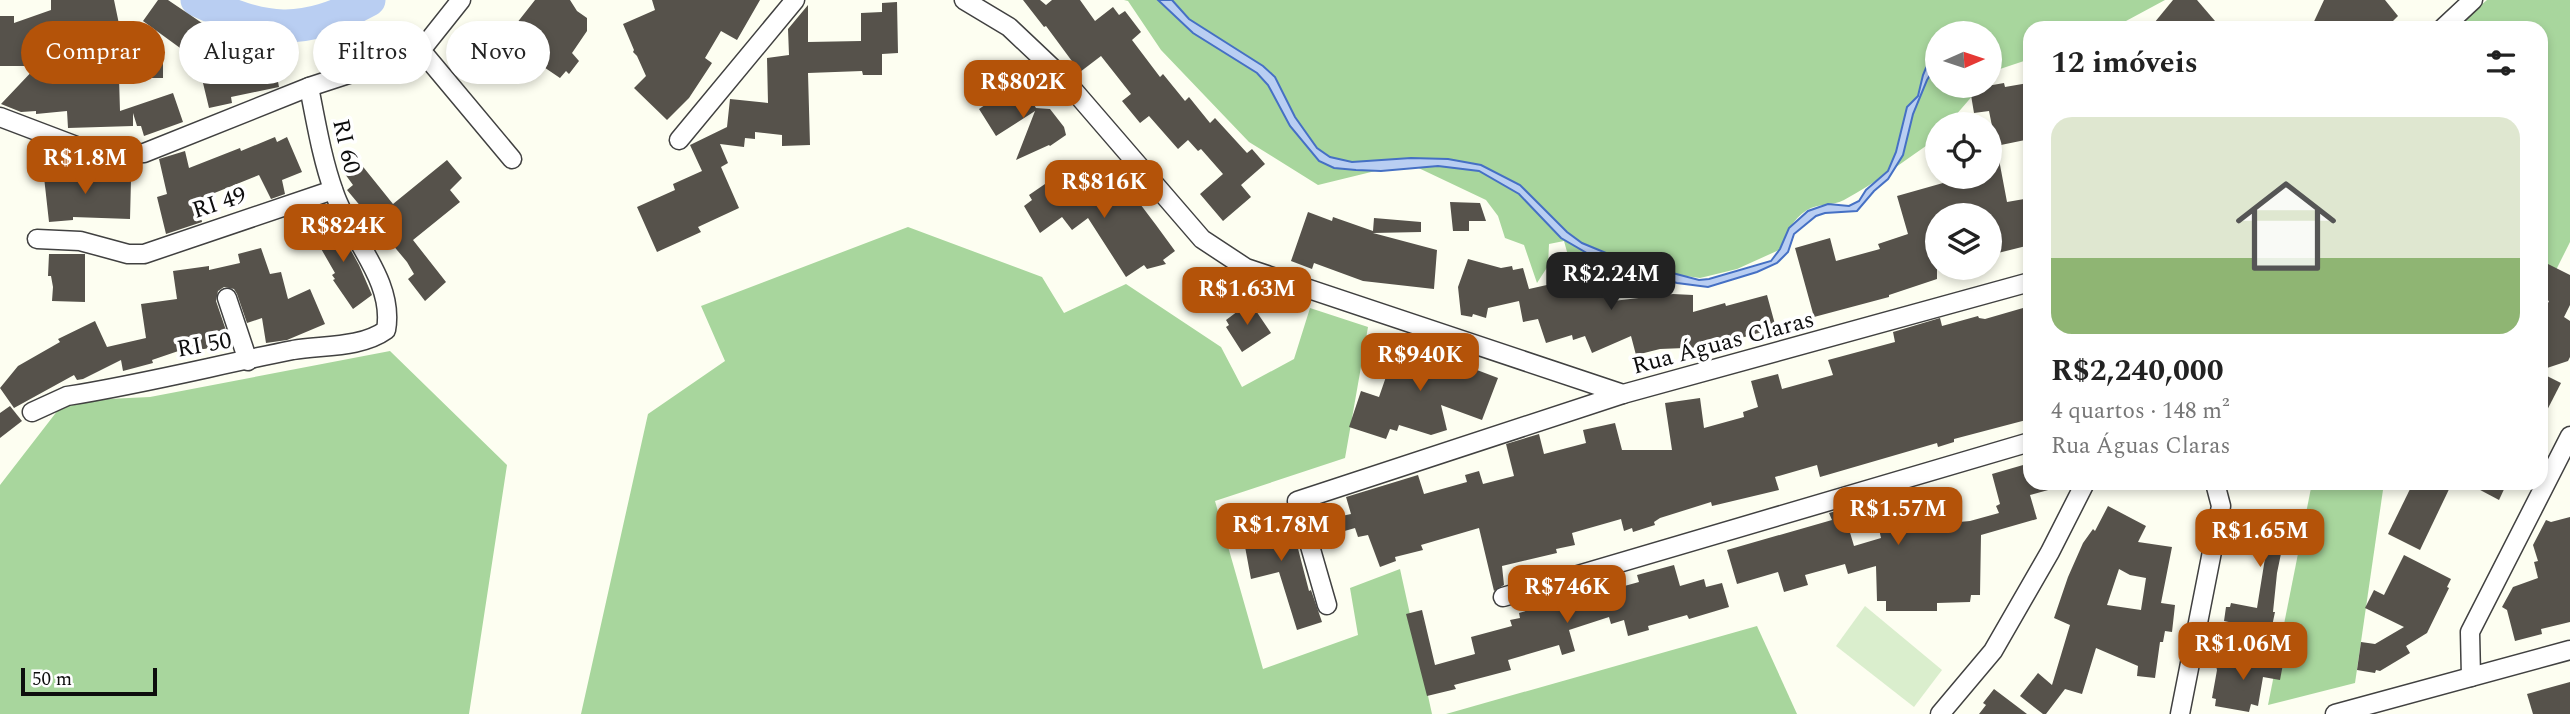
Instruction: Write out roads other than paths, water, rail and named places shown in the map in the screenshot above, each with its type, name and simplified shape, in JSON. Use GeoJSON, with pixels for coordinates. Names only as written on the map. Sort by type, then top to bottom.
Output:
{"type":"FeatureCollection","features":[{"type":"Feature","properties":{"kind":"street"},"geometry":{"type":"LineString","coordinates":[[432,34],[461,0]]}},
{"type":"Feature","properties":{"kind":"street"},"geometry":{"type":"LineString","coordinates":[[679,140],[795,0]]}},
{"type":"Feature","properties":{"kind":"street","name":"Rua Águas Claras"},"geometry":{"type":"LineString","coordinates":[[964,0],[1009,27],[1063,78],[1202,239],[1246,268],[1623,394],[2023,284]]}},
{"type":"Feature","properties":{"kind":"street"},"geometry":{"type":"LineString","coordinates":[[2450,21],[2473,0]]}},
{"type":"Feature","properties":{"kind":"street"},"geometry":{"type":"LineString","coordinates":[[432,62],[512,159]]}},
{"type":"Feature","properties":{"kind":"street"},"geometry":{"type":"LineString","coordinates":[[0,117],[79,147],[113,155],[144,153],[318,84]]}},
{"type":"Feature","properties":{"kind":"street","name":"RI 60"},"geometry":{"type":"LineString","coordinates":[[309,87],[333,190],[342,213],[384,290],[389,313],[386,330]]}},
{"type":"Feature","properties":{"kind":"street","name":"RI 49"},"geometry":{"type":"LineString","coordinates":[[37,239],[80,241],[128,254],[144,254],[333,190]]}},
{"type":"Feature","properties":{"kind":"street"},"geometry":{"type":"LineString","coordinates":[[227,298],[248,361]]}},
{"type":"Feature","properties":{"kind":"street","name":"RI 50"},"geometry":{"type":"LineString","coordinates":[[32,412],[67,396],[294,350],[354,342],[377,336],[386,330]]}},
{"type":"Feature","properties":{"kind":"street"},"geometry":{"type":"LineString","coordinates":[[1327,605],[1297,501],[1623,394]]}},
{"type":"Feature","properties":{"kind":"street"},"geometry":{"type":"LineString","coordinates":[[2548,488],[2564,459],[2570,436]]}},
{"type":"Feature","properties":{"kind":"street"},"geometry":{"type":"LineString","coordinates":[[1503,597],[2023,444]]}},
{"type":"Feature","properties":{"kind":"street"},"geometry":{"type":"LineString","coordinates":[[1940,714],[1993,651],[2050,552],[2081,490]]}},
{"type":"Feature","properties":{"kind":"street"},"geometry":{"type":"LineString","coordinates":[[2180,714],[2221,506],[2217,490]]}},
{"type":"Feature","properties":{"kind":"street"},"geometry":{"type":"LineString","coordinates":[[2471,677],[2470,632],[2547,490]]}},
{"type":"Feature","properties":{"kind":"street"},"geometry":{"type":"LineString","coordinates":[[2335,714],[2570,650]]}},
{"type":"Feature","properties":{"kind":"water"},"geometry":{"type":"Polygon","coordinates":[[[1158,0],[1172,0],[1189,19],[1263,66],[1275,77],[1295,117],[1317,148],[1330,157],[1352,162],[1411,158],[1448,159],[1481,165],[1520,185],[1567,232],[1582,243],[1623,260],[1699,280],[1771,261],[1780,249],[1789,228],[1808,211],[1828,204],[1849,206],[1859,201],[1866,190],[1888,171],[1896,152],[1907,107],[1918,96],[1925,70],[1925,85],[1913,114],[1903,155],[1888,179],[1857,211],[1816,216],[1794,234],[1788,252],[1777,263],[1708,287],[1677,283],[1592,256],[1561,238],[1519,194],[1479,171],[1438,166],[1381,171],[1356,170],[1334,168],[1319,161],[1290,126],[1268,85],[1257,73],[1193,33],[1158,0]]]}},
{"type":"Feature","properties":{"kind":"waterway"},"geometry":{"type":"LineString","coordinates":[[197,0],[243,19],[283,26],[323,20],[369,0]]}}]}
